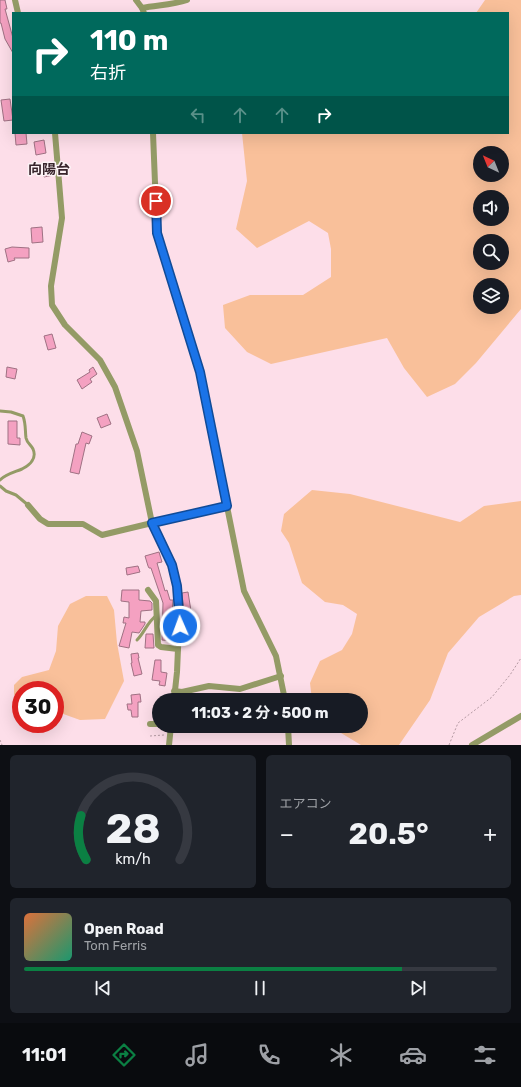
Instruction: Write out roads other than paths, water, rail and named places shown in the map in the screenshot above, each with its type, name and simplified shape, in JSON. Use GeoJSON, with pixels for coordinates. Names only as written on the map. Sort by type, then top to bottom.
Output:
{"type":"FeatureCollection","features":[{"type":"Feature","properties":{"kind":"street"},"geometry":{"type":"LineString","coordinates":[[15,0],[18,12]]}},
{"type":"Feature","properties":{"kind":"street"},"geometry":{"type":"LineString","coordinates":[[136,0],[143,10],[188,0]]}},
{"type":"Feature","properties":{"kind":"street"},"geometry":{"type":"LineString","coordinates":[[55,134],[62,218],[51,286],[52,305],[65,325],[100,360],[115,387],[137,451],[152,523],[172,565],[177,586],[180,626],[177,672],[174,691],[182,692],[209,686],[240,689],[281,676]]}},
{"type":"Feature","properties":{"kind":"street"},"geometry":{"type":"LineString","coordinates":[[153,134],[157,233],[200,372],[244,591],[276,656],[284,693]]}},
{"type":"Feature","properties":{"kind":"street"},"geometry":{"type":"LineString","coordinates":[[28,505],[40,519],[48,524],[83,524],[102,535],[152,523]]}},
{"type":"Feature","properties":{"kind":"street"},"geometry":{"type":"LineString","coordinates":[[148,590],[156,601],[158,645],[161,647],[178,649]]}},
{"type":"Feature","properties":{"kind":"street"},"geometry":{"type":"LineString","coordinates":[[472,745],[521,716]]}},
{"type":"Feature","properties":{"kind":"street"},"geometry":{"type":"LineString","coordinates":[[169,745],[170,733]]}},
{"type":"Feature","properties":{"kind":"street"},"geometry":{"type":"LineString","coordinates":[[288,733],[289,745]]}},
{"type":"Feature","properties":{"kind":"lane"},"geometry":{"type":"LineString","coordinates":[[0,411],[11,412],[23,416],[26,426],[26,438],[33,450],[34,455],[32,461],[25,468],[3,477],[0,480]]}},
{"type":"Feature","properties":{"kind":"lane"},"geometry":{"type":"LineString","coordinates":[[0,486],[6,491],[16,495],[28,505]]}},
{"type":"Feature","properties":{"kind":"lane"},"geometry":{"type":"LineString","coordinates":[[152,523],[227,506]]}},
{"type":"Feature","properties":{"kind":"lane"},"geometry":{"type":"LineString","coordinates":[[137,640],[144,633],[150,620],[157,615]]}},
{"type":"Feature","properties":{"kind":"lane"},"geometry":{"type":"LineString","coordinates":[[180,626],[190,622]]}},
{"type":"Feature","properties":{"kind":"district","name":"向陽台"},"geometry":{"type":"Point","coordinates":[49,169]}}]}
